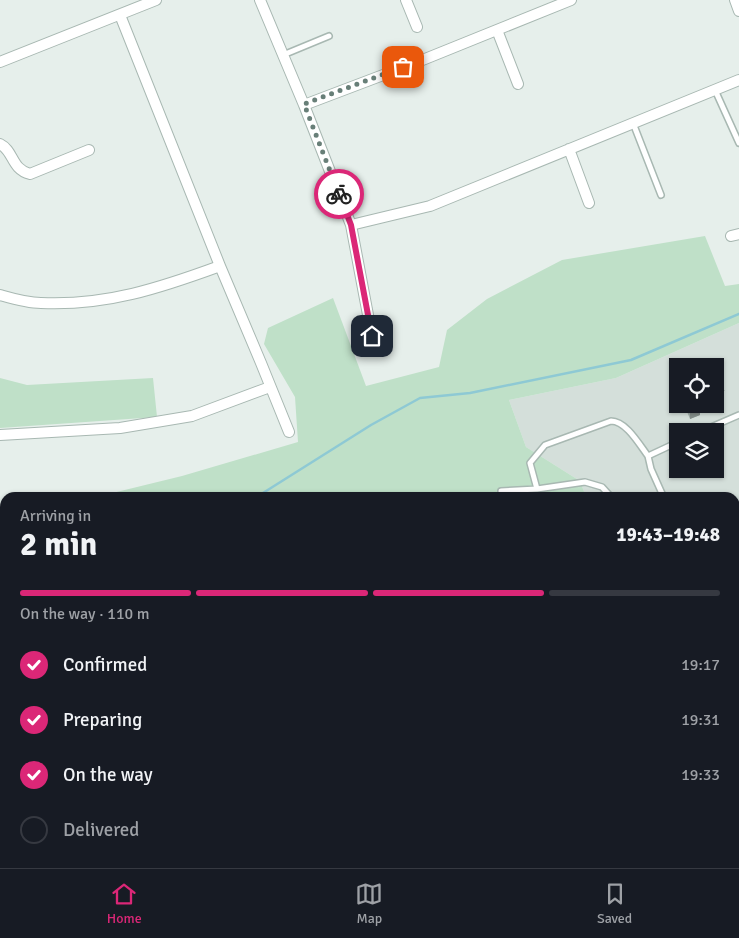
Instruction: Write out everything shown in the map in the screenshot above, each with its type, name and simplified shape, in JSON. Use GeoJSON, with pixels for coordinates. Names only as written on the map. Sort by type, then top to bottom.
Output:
{"type":"FeatureCollection","features":[{"type":"Feature","properties":{"kind":"street"},"geometry":{"type":"LineString","coordinates":[[0,62],[156,0]]}},
{"type":"Feature","properties":{"kind":"street"},"geometry":{"type":"LineString","coordinates":[[260,0],[304,104],[351,225],[372,336]]}},
{"type":"Feature","properties":{"kind":"street"},"geometry":{"type":"LineString","coordinates":[[406,0],[417,27]]}},
{"type":"Feature","properties":{"kind":"street"},"geometry":{"type":"LineString","coordinates":[[304,104],[497,30],[548,4],[571,0]]}},
{"type":"Feature","properties":{"kind":"street"},"geometry":{"type":"LineString","coordinates":[[735,0],[739,12]]}},
{"type":"Feature","properties":{"kind":"street"},"geometry":{"type":"LineString","coordinates":[[120,15],[220,266],[289,432]]}},
{"type":"Feature","properties":{"kind":"street"},"geometry":{"type":"LineString","coordinates":[[497,30],[518,84]]}},
{"type":"Feature","properties":{"kind":"street"},"geometry":{"type":"LineString","coordinates":[[351,225],[430,206],[739,80]]}},
{"type":"Feature","properties":{"kind":"street"},"geometry":{"type":"LineString","coordinates":[[0,144],[4,146],[18,167],[23,172],[30,174],[89,150]]}},
{"type":"Feature","properties":{"kind":"street"},"geometry":{"type":"LineString","coordinates":[[569,149],[589,202]]}},
{"type":"Feature","properties":{"kind":"street"},"geometry":{"type":"LineString","coordinates":[[0,295],[21,301],[41,303],[84,302],[122,297],[170,284],[220,266]]}},
{"type":"Feature","properties":{"kind":"street"},"geometry":{"type":"LineString","coordinates":[[0,435],[120,428],[192,416],[270,387]]}},
{"type":"Feature","properties":{"kind":"lane"},"geometry":{"type":"LineString","coordinates":[[283,55],[329,36]]}},
{"type":"Feature","properties":{"kind":"lane"},"geometry":{"type":"LineString","coordinates":[[715,90],[739,143]]}},
{"type":"Feature","properties":{"kind":"lane"},"geometry":{"type":"LineString","coordinates":[[633,123],[661,195]]}},
{"type":"Feature","properties":{"kind":"lane"},"geometry":{"type":"LineString","coordinates":[[720,423],[739,415]]}},
{"type":"Feature","properties":{"kind":"lane"},"geometry":{"type":"LineString","coordinates":[[537,489],[530,463],[545,445],[611,421],[620,422],[626,427],[648,456],[651,470],[661,492]]}},
{"type":"Feature","properties":{"kind":"lane"},"geometry":{"type":"LineString","coordinates":[[648,456],[669,446]]}},
{"type":"Feature","properties":{"kind":"lane"},"geometry":{"type":"LineString","coordinates":[[500,491],[537,489],[585,482],[602,486],[607,492]]}},
{"type":"Feature","properties":{"kind":"shaded area"},"geometry":{"type":"Polygon","coordinates":[[[739,323],[739,492],[584,492],[580,481],[526,447],[509,400],[616,378],[739,323]]]}},
{"type":"Feature","properties":{"kind":"green space"},"geometry":{"type":"Polygon","coordinates":[[[705,236],[725,286],[739,284],[739,323],[616,378],[509,400],[526,447],[580,481],[584,492],[117,492],[182,476],[298,442],[295,397],[264,344],[268,328],[333,298],[366,386],[439,367],[447,330],[487,299],[562,260],[705,236]]]}},
{"type":"Feature","properties":{"kind":"green space"},"geometry":{"type":"Polygon","coordinates":[[[0,378],[27,385],[153,378],[157,417],[0,428],[0,378]]]}},
{"type":"Feature","properties":{"kind":"waterway"},"geometry":{"type":"LineString","coordinates":[[265,492],[371,425],[420,398],[470,393],[631,360],[739,314]]}},
{"type":"Feature","properties":{"kind":"way so far"},"geometry":{"type":"LineString","coordinates":[[339,194],[304,104],[403,67]]}},
{"type":"Feature","properties":{"kind":"route"},"geometry":{"type":"LineString","coordinates":[[339,194],[351,225],[372,336]]}}]}
